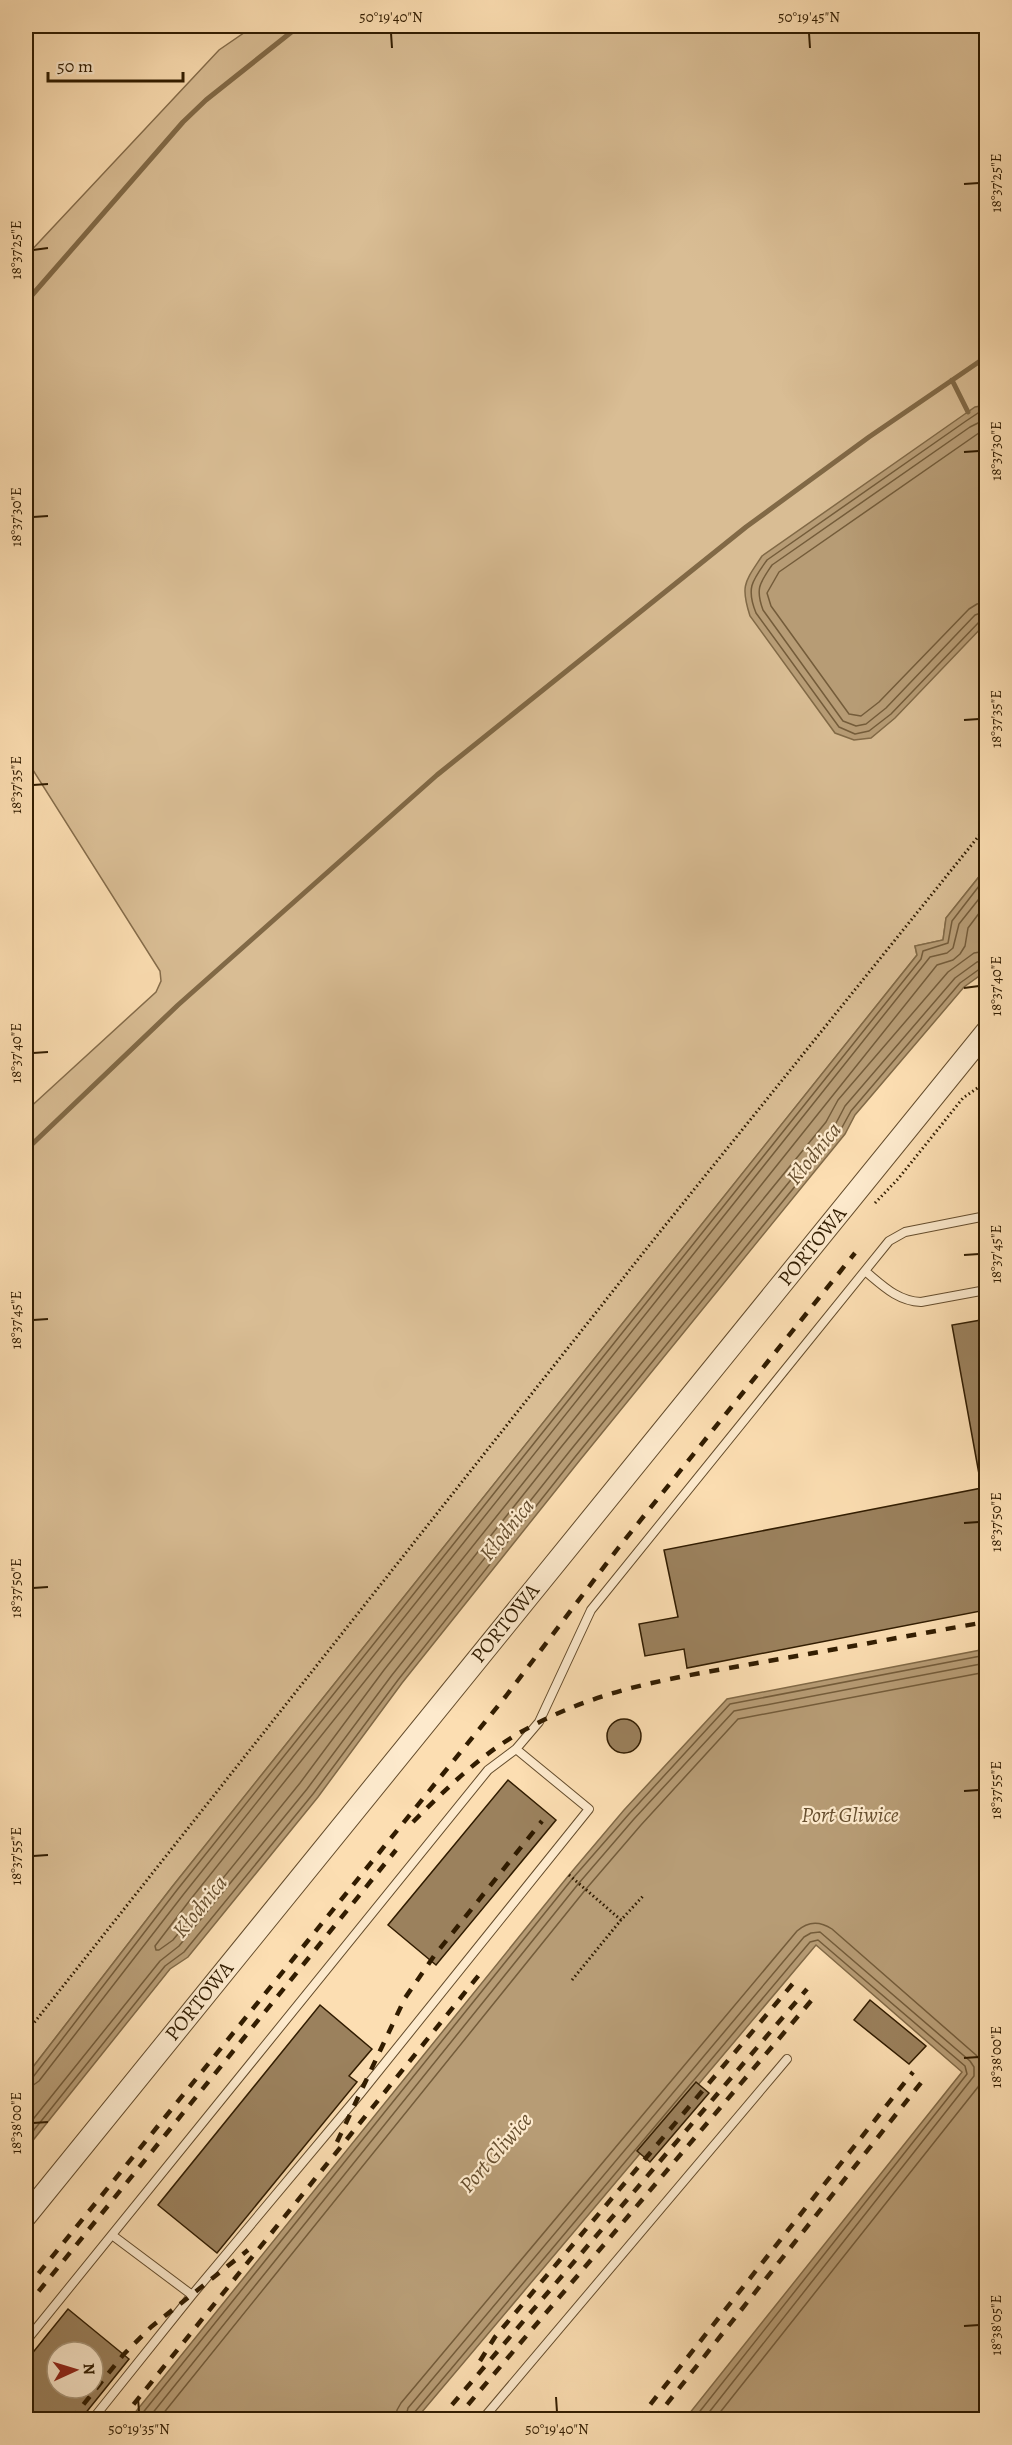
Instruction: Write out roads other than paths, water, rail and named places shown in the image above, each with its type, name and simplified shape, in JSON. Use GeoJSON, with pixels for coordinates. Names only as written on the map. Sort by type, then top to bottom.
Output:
{"type":"FeatureCollection","features":[{"type":"Feature","properties":{"kind":"street","name":"PORTOWA"},"geometry":{"type":"LineString","coordinates":[[26,2216],[981,1042]]}},
{"type":"Feature","properties":{"kind":"lane"},"geometry":{"type":"LineString","coordinates":[[26,2341],[488,1770],[516,1749],[539,1722],[591,1610],[889,1241],[904,1232],[987,1216]]}},
{"type":"Feature","properties":{"kind":"lane"},"geometry":{"type":"LineString","coordinates":[[865,1271],[895,1296],[910,1302],[987,1290]]}},
{"type":"Feature","properties":{"kind":"lane"},"geometry":{"type":"LineString","coordinates":[[92,2420],[192,2295],[368,2085],[589,1809],[516,1749]]}},
{"type":"Feature","properties":{"kind":"lane"},"geometry":{"type":"LineString","coordinates":[[482,2420],[787,2059]]}},
{"type":"Feature","properties":{"kind":"lane"},"geometry":{"type":"LineString","coordinates":[[112,2235],[192,2295]]}},
{"type":"Feature","properties":{"kind":"water"},"geometry":{"type":"Polygon","coordinates":[[[986,405],[986,623],[895,718],[871,738],[854,740],[835,733],[750,616],[745,597],[748,578],[762,556],[975,407],[986,405]]]}},
{"type":"Feature","properties":{"kind":"water","name":"Kłodnica"},"geometry":{"type":"Polygon","coordinates":[[[986,868],[986,971],[964,987],[855,1115],[845,1134],[402,1683],[318,1797],[188,1957],[170,1969],[26,2149],[26,2076],[172,1887],[917,955],[915,946],[943,940],[946,918],[986,868]]]}},
{"type":"Feature","properties":{"kind":"water","name":"Port Gliwice"},"geometry":{"type":"Polygon","coordinates":[[[986,1649],[986,2419],[685,2419],[962,2072],[816,1945],[416,2419],[129,2420],[569,1875],[624,1810],[727,1699],[986,1649]]]}},
{"type":"Feature","properties":{"kind":"waterway"},"geometry":{"type":"LineString","coordinates":[[26,302],[183,122],[206,100],[299,26]]}},
{"type":"Feature","properties":{"kind":"waterway"},"geometry":{"type":"LineString","coordinates":[[26,1150],[178,1005],[437,775],[746,527],[869,437],[986,357]]}},
{"type":"Feature","properties":{"kind":"waterway"},"geometry":{"type":"LineString","coordinates":[[952,380],[968,412]]}},
{"type":"Feature","properties":{"kind":"railway"},"geometry":{"type":"LineString","coordinates":[[26,2289],[506,1696],[619,1547],[855,1253]]}},
{"type":"Feature","properties":{"kind":"railway"},"geometry":{"type":"LineString","coordinates":[[413,1822],[491,1751],[521,1732],[580,1704],[669,1679],[986,1622]]}},
{"type":"Feature","properties":{"kind":"railway"},"geometry":{"type":"LineString","coordinates":[[337,2142],[405,1998],[434,1956],[542,1821]]}},
{"type":"Feature","properties":{"kind":"railway"},"geometry":{"type":"LineString","coordinates":[[26,2307],[396,1850]]}},
{"type":"Feature","properties":{"kind":"railway"},"geometry":{"type":"LineString","coordinates":[[121,2420],[483,1970]]}},
{"type":"Feature","properties":{"kind":"railway"},"geometry":{"type":"LineString","coordinates":[[480,2361],[495,2337],[795,1981]]}},
{"type":"Feature","properties":{"kind":"railway"},"geometry":{"type":"LineString","coordinates":[[439,2420],[807,1989]]}},
{"type":"Feature","properties":{"kind":"railway"},"geometry":{"type":"LineString","coordinates":[[455,2420],[816,1995]]}},
{"type":"Feature","properties":{"kind":"railway"},"geometry":{"type":"LineString","coordinates":[[638,2420],[913,2072]]}},
{"type":"Feature","properties":{"kind":"railway"},"geometry":{"type":"LineString","coordinates":[[654,2420],[924,2079]]}},
{"type":"Feature","properties":{"kind":"railway"},"geometry":{"type":"LineString","coordinates":[[71,2420],[123,2355],[151,2327],[248,2250]]}}]}
